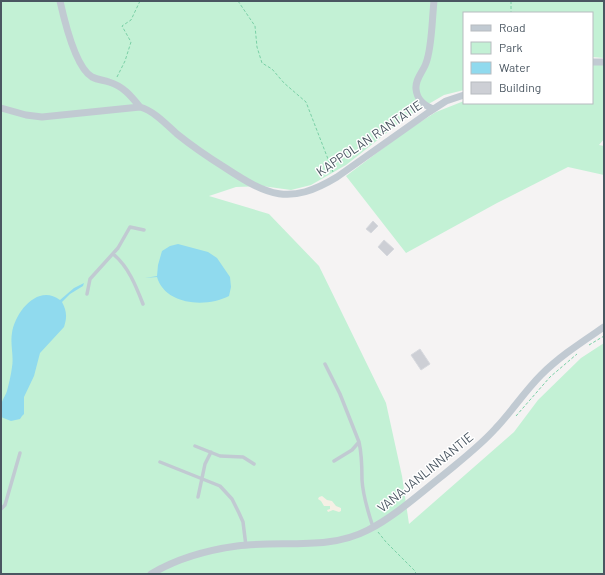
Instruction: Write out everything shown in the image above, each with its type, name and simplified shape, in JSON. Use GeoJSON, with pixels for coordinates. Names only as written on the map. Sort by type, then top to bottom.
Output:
{"type":"FeatureCollection","features":[{"type":"Feature","properties":{"kind":"street"},"geometry":{"type":"LineString","coordinates":[[60,1],[70,40],[82,67],[90,76],[98,80],[114,83]]}},
{"type":"Feature","properties":{"kind":"street"},"geometry":{"type":"LineString","coordinates":[[433,109],[419,99],[416,88],[418,78],[426,64],[428,55],[434,1]]}},
{"type":"Feature","properties":{"kind":"street"},"geometry":{"type":"LineString","coordinates":[[593,62],[604,62]]}},
{"type":"Feature","properties":{"kind":"street","name":"KAPPOLAN RANTATIE"},"geometry":{"type":"LineString","coordinates":[[114,83],[118,84],[130,94],[140,107],[157,117],[202,153],[260,189],[277,194],[293,194],[308,191],[324,185],[433,109],[446,101],[463,95]]}},
{"type":"Feature","properties":{"kind":"street"},"geometry":{"type":"LineString","coordinates":[[1,108],[26,115],[42,117],[140,107]]}},
{"type":"Feature","properties":{"kind":"street","name":"VANAJANLINNANTIE"},"geometry":{"type":"LineString","coordinates":[[151,574],[188,558],[213,551],[246,546],[323,543],[348,537],[374,528],[411,501],[477,447],[496,429],[541,375],[570,350],[604,327]]}},
{"type":"Feature","properties":{"kind":"lane"},"geometry":{"type":"LineString","coordinates":[[87,294],[90,279],[118,248],[130,227],[144,230]]}},
{"type":"Feature","properties":{"kind":"lane"},"geometry":{"type":"LineString","coordinates":[[112,254],[120,260],[135,285],[143,304]]}},
{"type":"Feature","properties":{"kind":"lane"},"geometry":{"type":"LineString","coordinates":[[325,364],[340,394],[359,442],[362,464],[362,481],[368,513],[374,528]]}},
{"type":"Feature","properties":{"kind":"lane"},"geometry":{"type":"LineString","coordinates":[[334,461],[352,450],[359,442]]}},
{"type":"Feature","properties":{"kind":"lane"},"geometry":{"type":"LineString","coordinates":[[194,446],[220,456],[243,458],[254,464]]}},
{"type":"Feature","properties":{"kind":"lane"},"geometry":{"type":"LineString","coordinates":[[198,497],[205,464],[211,452]]}},
{"type":"Feature","properties":{"kind":"lane"},"geometry":{"type":"LineString","coordinates":[[1,509],[5,505],[20,453]]}},
{"type":"Feature","properties":{"kind":"lane"},"geometry":{"type":"LineString","coordinates":[[160,462],[220,486],[232,500],[243,522],[246,546]]}},
{"type":"Feature","properties":{"kind":"path"},"geometry":{"type":"LineString","coordinates":[[114,83],[125,61],[130,42],[122,26],[131,20],[140,1]]}},
{"type":"Feature","properties":{"kind":"path"},"geometry":{"type":"LineString","coordinates":[[238,1],[256,26],[257,46],[262,63],[272,69],[284,83],[306,102],[335,178]]}},
{"type":"Feature","properties":{"kind":"path"},"geometry":{"type":"LineString","coordinates":[[511,1],[511,12]]}},
{"type":"Feature","properties":{"kind":"path"},"geometry":{"type":"LineString","coordinates":[[587,347],[604,336]]}},
{"type":"Feature","properties":{"kind":"path"},"geometry":{"type":"LineString","coordinates":[[513,418],[550,378],[581,350]]}},
{"type":"Feature","properties":{"kind":"path"},"geometry":{"type":"LineString","coordinates":[[374,528],[415,571],[416,574]]}},
{"type":"Feature","properties":{"kind":"green space"},"geometry":{"type":"Polygon","coordinates":[[[1,1],[604,1],[604,58],[593,57],[593,12],[463,12],[463,90],[444,95],[408,116],[346,165],[311,185],[291,190],[262,186],[236,187],[209,196],[269,214],[319,266],[386,403],[402,476],[409,524],[514,432],[538,400],[581,358],[604,343],[604,574],[1,574],[1,1]]]}},
{"type":"Feature","properties":{"kind":"green space"},"geometry":{"type":"Polygon","coordinates":[[[593,65],[604,65],[604,139],[599,145],[604,146],[604,175],[568,167],[497,203],[406,253],[346,176],[406,131],[436,112],[463,101],[463,104],[593,104],[593,65]]]}},
{"type":"Feature","properties":{"kind":"sand"},"geometry":{"type":"Polygon","coordinates":[[[322,496],[341,508],[341,511],[339,512],[333,510],[328,512],[327,510],[330,509],[330,506],[324,506],[318,499],[322,496]]]}},
{"type":"Feature","properties":{"kind":"water"},"geometry":{"type":"Polygon","coordinates":[[[178,244],[208,252],[217,258],[230,277],[231,287],[229,296],[220,300],[198,303],[187,302],[168,293],[161,286],[157,277],[145,278],[157,276],[162,251],[170,246],[178,244]]]}},
{"type":"Feature","properties":{"kind":"water"},"geometry":{"type":"Polygon","coordinates":[[[84,283],[83,286],[70,294],[62,302],[66,314],[64,327],[40,353],[34,376],[24,397],[24,414],[20,419],[11,421],[1,417],[1,404],[7,391],[11,376],[13,359],[11,341],[12,333],[18,317],[29,302],[36,297],[44,295],[52,296],[60,300],[74,288],[84,283]]]}},
{"type":"Feature","properties":{"kind":"building"},"geometry":{"type":"Polygon","coordinates":[[[373,221],[378,226],[371,233],[366,229],[373,221]]]}},
{"type":"Feature","properties":{"kind":"building"},"geometry":{"type":"Polygon","coordinates":[[[384,240],[394,249],[387,256],[378,247],[384,240]]]}},
{"type":"Feature","properties":{"kind":"building"},"geometry":{"type":"Polygon","coordinates":[[[420,349],[430,364],[421,370],[411,355],[420,349]]]}}]}
